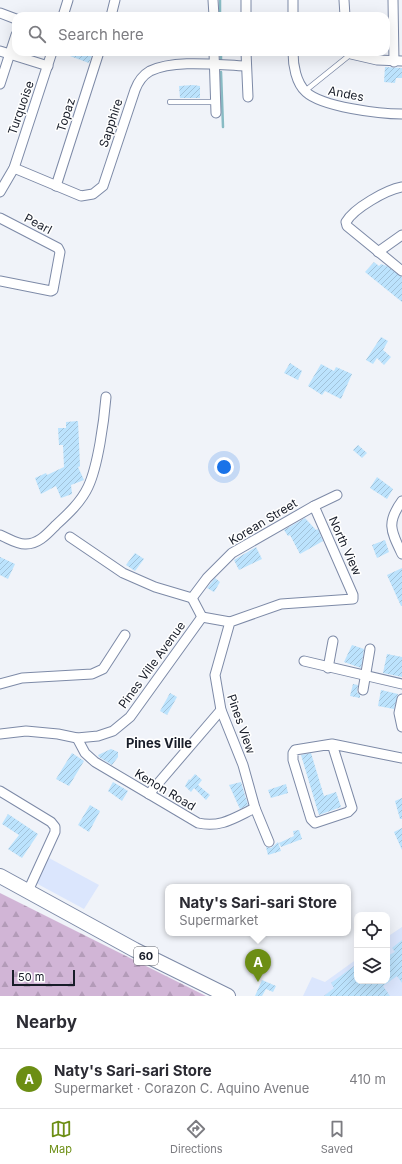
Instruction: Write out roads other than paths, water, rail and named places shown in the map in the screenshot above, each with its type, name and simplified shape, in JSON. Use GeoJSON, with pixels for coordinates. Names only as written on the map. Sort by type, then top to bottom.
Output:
{"type":"FeatureCollection","features":[{"type":"Feature","properties":{"kind":"main road","name":"60"},"geometry":{"type":"LineString","coordinates":[[0,876],[135,950],[228,996]]}},
{"type":"Feature","properties":{"kind":"street"},"geometry":{"type":"LineString","coordinates":[[64,12],[68,0]]}},
{"type":"Feature","properties":{"kind":"street"},"geometry":{"type":"LineString","coordinates":[[113,12],[115,0]]}},
{"type":"Feature","properties":{"kind":"street"},"geometry":{"type":"LineString","coordinates":[[213,0],[214,12]]}},
{"type":"Feature","properties":{"kind":"street"},"geometry":{"type":"LineString","coordinates":[[246,0],[246,12]]}},
{"type":"Feature","properties":{"kind":"street"},"geometry":{"type":"LineString","coordinates":[[293,0],[293,12]]}},
{"type":"Feature","properties":{"kind":"street"},"geometry":{"type":"LineString","coordinates":[[344,0],[345,12]]}},
{"type":"Feature","properties":{"kind":"street"},"geometry":{"type":"LineString","coordinates":[[366,56],[398,62],[393,0]]}},
{"type":"Feature","properties":{"kind":"street"},"geometry":{"type":"LineString","coordinates":[[0,13],[12,18]]}},
{"type":"Feature","properties":{"kind":"street"},"geometry":{"type":"LineString","coordinates":[[0,84],[12,47]]}},
{"type":"Feature","properties":{"kind":"street"},"geometry":{"type":"LineString","coordinates":[[0,51],[10,53]]}},
{"type":"Feature","properties":{"kind":"street"},"geometry":{"type":"LineString","coordinates":[[19,56],[48,66]]}},
{"type":"Feature","properties":{"kind":"street","name":"Turquoise"},"geometry":{"type":"LineString","coordinates":[[0,192],[14,168],[51,56]]}},
{"type":"Feature","properties":{"kind":"street","name":"Topaz"},"geometry":{"type":"LineString","coordinates":[[56,186],[98,56]]}},
{"type":"Feature","properties":{"kind":"street"},"geometry":{"type":"LineString","coordinates":[[214,56],[216,113]]}},
{"type":"Feature","properties":{"kind":"street"},"geometry":{"type":"LineString","coordinates":[[246,56],[248,97]]}},
{"type":"Feature","properties":{"kind":"street"},"geometry":{"type":"LineString","coordinates":[[293,56],[295,69],[305,91]]}},
{"type":"Feature","properties":{"kind":"street","name":"Sapphire"},"geometry":{"type":"LineString","coordinates":[[14,168],[81,196],[93,194],[103,186],[135,90],[142,77],[150,71],[174,65],[246,66]]}},
{"type":"Feature","properties":{"kind":"street","name":"Andes"},"geometry":{"type":"LineString","coordinates":[[305,91],[324,103],[402,114]]}},
{"type":"Feature","properties":{"kind":"street"},"geometry":{"type":"LineString","coordinates":[[402,187],[371,200],[348,218],[346,222],[347,226],[402,272]]}},
{"type":"Feature","properties":{"kind":"street","name":"Pearl"},"geometry":{"type":"LineString","coordinates":[[0,218],[58,248],[60,256],[54,290],[51,291],[0,281]]}},
{"type":"Feature","properties":{"kind":"street"},"geometry":{"type":"LineString","coordinates":[[378,252],[402,235]]}},
{"type":"Feature","properties":{"kind":"street"},"geometry":{"type":"LineString","coordinates":[[0,535],[25,544],[33,543],[43,538],[82,498],[88,487],[93,472],[104,420],[106,397]]}},
{"type":"Feature","properties":{"kind":"street","name":"Korean Street"},"geometry":{"type":"LineString","coordinates":[[192,598],[207,578],[232,554],[314,506],[338,495]]}},
{"type":"Feature","properties":{"kind":"street"},"geometry":{"type":"LineString","coordinates":[[402,501],[393,513],[391,524],[393,535],[402,554]]}},
{"type":"Feature","properties":{"kind":"street","name":"North View"},"geometry":{"type":"LineString","coordinates":[[230,622],[281,604],[353,599],[353,595],[314,506]]}},
{"type":"Feature","properties":{"kind":"street"},"geometry":{"type":"LineString","coordinates":[[70,537],[123,573],[155,587],[192,598],[202,617]]}},
{"type":"Feature","properties":{"kind":"street","name":"Pines Ville Avenue"},"geometry":{"type":"LineString","coordinates":[[0,734],[26,731],[58,734],[76,738],[98,736],[113,731],[130,717],[202,617],[230,622]]}},
{"type":"Feature","properties":{"kind":"street","name":"Pines View"},"geometry":{"type":"LineString","coordinates":[[230,622],[215,675],[222,710],[243,765],[255,808],[269,842]]}},
{"type":"Feature","properties":{"kind":"street"},"geometry":{"type":"LineString","coordinates":[[0,684],[22,678],[92,674],[103,669],[125,635]]}},
{"type":"Feature","properties":{"kind":"street"},"geometry":{"type":"LineString","coordinates":[[328,668],[333,641]]}},
{"type":"Feature","properties":{"kind":"street"},"geometry":{"type":"LineString","coordinates":[[364,690],[370,649]]}},
{"type":"Feature","properties":{"kind":"street"},"geometry":{"type":"LineString","coordinates":[[304,661],[328,668],[402,684]]}},
{"type":"Feature","properties":{"kind":"street"},"geometry":{"type":"LineString","coordinates":[[402,699],[399,713],[402,727]]}},
{"type":"Feature","properties":{"kind":"street"},"geometry":{"type":"LineString","coordinates":[[149,794],[222,710]]}},
{"type":"Feature","properties":{"kind":"street","name":"Kenon Road"},"geometry":{"type":"LineString","coordinates":[[76,738],[85,754],[95,762],[198,823],[212,826],[255,808]]}},
{"type":"Feature","properties":{"kind":"street"},"geometry":{"type":"LineString","coordinates":[[332,744],[352,808],[348,812],[315,823],[311,819],[293,760],[293,753],[295,750],[332,744],[402,758]]}},
{"type":"Feature","properties":{"kind":"street"},"geometry":{"type":"LineString","coordinates":[[0,791],[51,822],[56,827],[28,891]]}},
{"type":"Feature","properties":{"kind":"lane"},"geometry":{"type":"LineString","coordinates":[[305,91],[346,56]]}},
{"type":"Feature","properties":{"kind":"lane"},"geometry":{"type":"LineString","coordinates":[[170,102],[215,102]]}},
{"type":"Feature","properties":{"kind":"waterway"},"geometry":{"type":"LineString","coordinates":[[220,0],[220,12]]}},
{"type":"Feature","properties":{"kind":"waterway"},"geometry":{"type":"LineString","coordinates":[[221,72],[223,127]]}},
{"type":"Feature","properties":{"kind":"place","name":"Naty's Sari-sari Store"},"geometry":{"type":"Point","coordinates":[258,982]}},
{"type":"Feature","properties":{"kind":"district","name":"Pines Ville"},"geometry":{"type":"Point","coordinates":[159,743]}}]}
